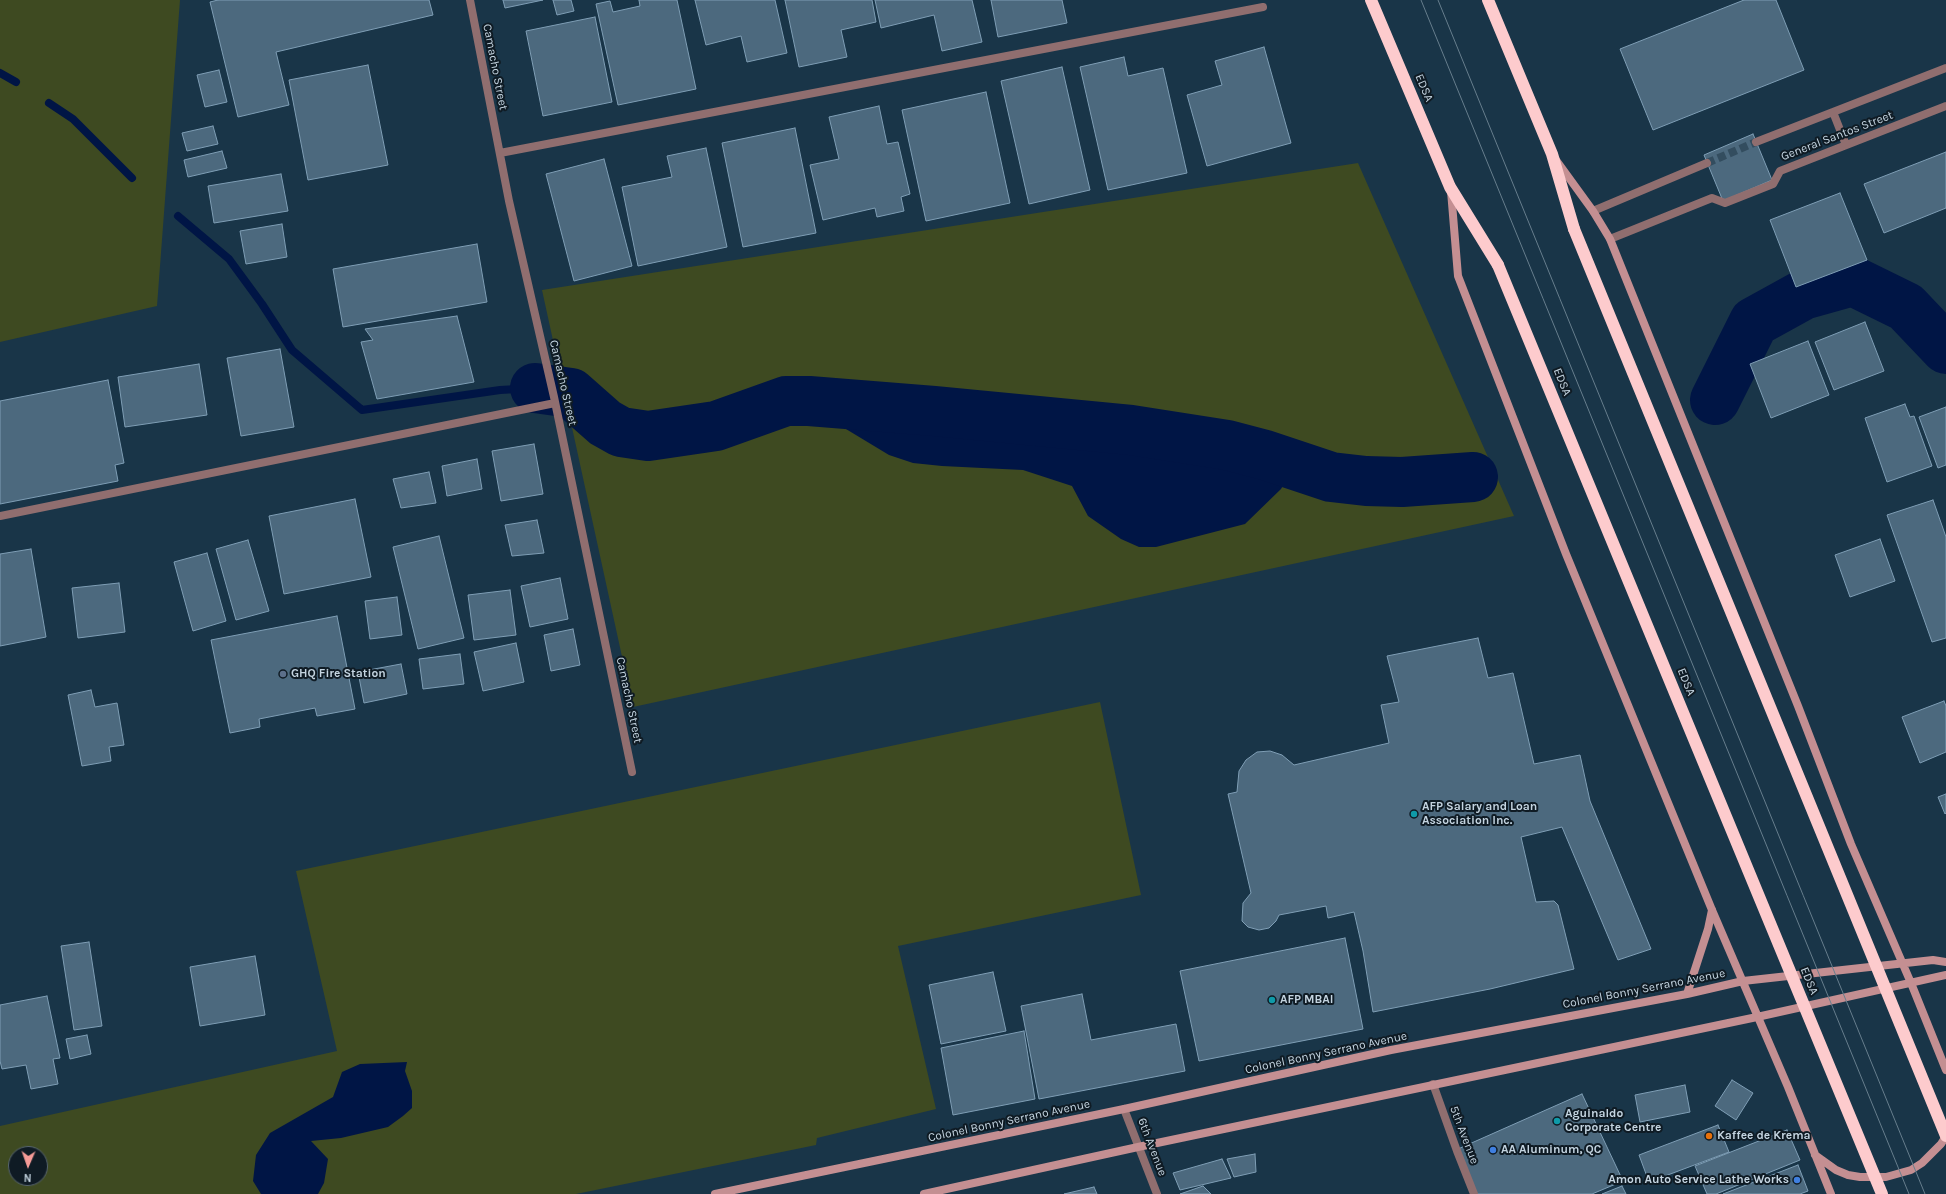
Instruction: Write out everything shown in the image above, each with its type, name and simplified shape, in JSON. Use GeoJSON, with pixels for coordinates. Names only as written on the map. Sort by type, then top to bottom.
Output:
{"type":"FeatureCollection","features":[{"type":"Feature","properties":{"kind":"highway","name":"EDSA"},"geometry":{"type":"LineString","coordinates":[[1371,0],[1450,187],[1498,265],[1882,1194]]}},
{"type":"Feature","properties":{"kind":"highway"},"geometry":{"type":"LineString","coordinates":[[1488,0],[1552,154],[1574,229],[1946,1136]]}},
{"type":"Feature","properties":{"kind":"main road"},"geometry":{"type":"LineString","coordinates":[[1552,154],[1593,211],[1610,239],[1798,706],[1851,844],[1911,983],[1946,1070]]}},
{"type":"Feature","properties":{"kind":"main road","name":"EDSA"},"geometry":{"type":"LineString","coordinates":[[1450,187],[1458,276],[1566,554],[1712,910],[1788,1087],[1814,1155],[1831,1194]]}},
{"type":"Feature","properties":{"kind":"main road"},"geometry":{"type":"LineString","coordinates":[[1687,994],[1708,929],[1712,910]]}},
{"type":"Feature","properties":{"kind":"main road","name":"Colonel Bonny Serrano Avenue"},"geometry":{"type":"LineString","coordinates":[[715,1194],[1124,1109],[1391,1050],[1743,982],[1933,960],[1946,962]]}},
{"type":"Feature","properties":{"kind":"main road"},"geometry":{"type":"LineString","coordinates":[[924,1194],[1433,1084],[1757,1017],[1946,975]]}},
{"type":"Feature","properties":{"kind":"main road"},"geometry":{"type":"LineString","coordinates":[[1814,1155],[1836,1170],[1848,1175],[1867,1178],[1886,1177],[1911,1170],[1922,1163],[1946,1136]]}},
{"type":"Feature","properties":{"kind":"street","name":"Camacho Street"},"geometry":{"type":"LineString","coordinates":[[470,0],[509,201],[555,400],[632,772]]}},
{"type":"Feature","properties":{"kind":"street"},"geometry":{"type":"LineString","coordinates":[[500,153],[1263,6]]}},
{"type":"Feature","properties":{"kind":"street","name":"General Santos Street"},"geometry":{"type":"LineString","coordinates":[[1756,142],[1946,68]]}},
{"type":"Feature","properties":{"kind":"street","name":"General Santos Street"},"geometry":{"type":"LineString","coordinates":[[1610,239],[1712,198],[1725,204],[1774,184],[1780,171],[1946,106]]}},
{"type":"Feature","properties":{"kind":"street"},"geometry":{"type":"LineString","coordinates":[[1833,112],[1846,144]]}},
{"type":"Feature","properties":{"kind":"street"},"geometry":{"type":"LineString","coordinates":[[1593,211],[1707,163]]}},
{"type":"Feature","properties":{"kind":"street"},"geometry":{"type":"LineString","coordinates":[[0,516],[555,400]]}},
{"type":"Feature","properties":{"kind":"street","name":"5th Avenue"},"geometry":{"type":"LineString","coordinates":[[1433,1084],[1474,1194]]}},
{"type":"Feature","properties":{"kind":"street","name":"6th Avenue"},"geometry":{"type":"LineString","coordinates":[[1124,1109],[1157,1194]]}},
{"type":"Feature","properties":{"kind":"green space"},"geometry":{"type":"Polygon","coordinates":[[[0,0],[180,0],[157,306],[0,342],[0,0]]]}},
{"type":"Feature","properties":{"kind":"green space"},"geometry":{"type":"Polygon","coordinates":[[[1358,163],[1514,516],[633,707],[542,290],[1358,163]]]}},
{"type":"Feature","properties":{"kind":"green space"},"geometry":{"type":"Polygon","coordinates":[[[1100,702],[1141,895],[898,946],[936,1109],[817,1138],[816,1145],[576,1194],[0,1194],[0,1126],[337,1051],[296,871],[1100,702]]]}},
{"type":"Feature","properties":{"kind":"water"},"geometry":{"type":"Polygon","coordinates":[[[818,409],[985,422],[1138,438],[1238,454],[1280,466],[1288,477],[1281,489],[1245,524],[1156,547],[1139,547],[1121,539],[1088,516],[1072,486],[1023,470],[913,463],[889,455],[836,423],[818,409]]]}},
{"type":"Feature","properties":{"kind":"water"},"geometry":{"type":"Polygon","coordinates":[[[407,1062],[405,1071],[412,1091],[412,1108],[403,1116],[388,1127],[341,1138],[311,1141],[328,1159],[324,1183],[318,1194],[261,1194],[253,1181],[256,1155],[270,1133],[333,1097],[342,1072],[360,1064],[407,1062]]]}},
{"type":"Feature","properties":{"kind":"building"},"geometry":{"type":"Polygon","coordinates":[[[218,0],[429,0],[433,15],[276,52],[289,105],[238,117],[210,2],[218,0]]]}},
{"type":"Feature","properties":{"kind":"building"},"geometry":{"type":"Polygon","coordinates":[[[503,0],[543,0],[505,8],[503,0]]]}},
{"type":"Feature","properties":{"kind":"building"},"geometry":{"type":"Polygon","coordinates":[[[553,0],[571,0],[574,11],[557,15],[553,0]]]}},
{"type":"Feature","properties":{"kind":"building"},"geometry":{"type":"Polygon","coordinates":[[[639,0],[677,0],[696,89],[618,105],[596,4],[610,1],[613,12],[640,6],[639,0]]]}},
{"type":"Feature","properties":{"kind":"building"},"geometry":{"type":"Polygon","coordinates":[[[695,0],[775,0],[787,53],[747,62],[741,36],[706,45],[695,0]]]}},
{"type":"Feature","properties":{"kind":"building"},"geometry":{"type":"Polygon","coordinates":[[[785,0],[872,0],[876,22],[841,30],[847,57],[799,67],[785,0]]]}},
{"type":"Feature","properties":{"kind":"building"},"geometry":{"type":"Polygon","coordinates":[[[875,0],[972,0],[982,42],[942,51],[934,15],[881,28],[875,0]]]}},
{"type":"Feature","properties":{"kind":"building"},"geometry":{"type":"Polygon","coordinates":[[[991,0],[1062,0],[1067,23],[998,37],[991,0]]]}},
{"type":"Feature","properties":{"kind":"building"},"geometry":{"type":"Polygon","coordinates":[[[1744,0],[1776,0],[1804,70],[1653,130],[1620,49],[1744,0]]]}},
{"type":"Feature","properties":{"kind":"building"},"geometry":{"type":"Polygon","coordinates":[[[595,17],[612,102],[543,116],[526,31],[595,17]]]}},
{"type":"Feature","properties":{"kind":"building"},"geometry":{"type":"Polygon","coordinates":[[[1264,47],[1291,143],[1207,166],[1187,95],[1222,85],[1215,61],[1264,47]]]}},
{"type":"Feature","properties":{"kind":"building"},"geometry":{"type":"Polygon","coordinates":[[[1124,57],[1128,76],[1163,68],[1187,173],[1108,190],[1080,67],[1124,57]]]}},
{"type":"Feature","properties":{"kind":"building"},"geometry":{"type":"Polygon","coordinates":[[[368,65],[388,165],[308,180],[289,80],[368,65]]]}},
{"type":"Feature","properties":{"kind":"building"},"geometry":{"type":"Polygon","coordinates":[[[1062,67],[1090,190],[1029,204],[1001,81],[1062,67]]]}},
{"type":"Feature","properties":{"kind":"building"},"geometry":{"type":"Polygon","coordinates":[[[219,70],[227,102],[205,107],[197,75],[219,70]]]}},
{"type":"Feature","properties":{"kind":"building"},"geometry":{"type":"Polygon","coordinates":[[[986,92],[1010,203],[926,221],[902,110],[986,92]]]}},
{"type":"Feature","properties":{"kind":"building"},"geometry":{"type":"Polygon","coordinates":[[[879,106],[887,144],[898,142],[910,194],[901,197],[904,211],[877,217],[875,208],[823,220],[810,165],[839,159],[829,117],[879,106]]]}},
{"type":"Feature","properties":{"kind":"building"},"geometry":{"type":"Polygon","coordinates":[[[213,126],[218,144],[187,151],[182,133],[213,126]]]}},
{"type":"Feature","properties":{"kind":"building"},"geometry":{"type":"Polygon","coordinates":[[[795,128],[816,233],[743,247],[722,143],[795,128]]]}},
{"type":"Feature","properties":{"kind":"building"},"geometry":{"type":"Polygon","coordinates":[[[1753,134],[1772,180],[1723,201],[1704,155],[1753,134]]]}},
{"type":"Feature","properties":{"kind":"building"},"geometry":{"type":"Polygon","coordinates":[[[706,148],[727,247],[638,266],[622,187],[672,177],[667,156],[706,148]]]}},
{"type":"Feature","properties":{"kind":"building"},"geometry":{"type":"Polygon","coordinates":[[[222,151],[227,168],[188,177],[184,160],[222,151]]]}},
{"type":"Feature","properties":{"kind":"building"},"geometry":{"type":"Polygon","coordinates":[[[1946,152],[1946,208],[1884,233],[1864,184],[1946,152]]]}},
{"type":"Feature","properties":{"kind":"building"},"geometry":{"type":"Polygon","coordinates":[[[604,159],[632,266],[574,281],[546,174],[604,159]]]}},
{"type":"Feature","properties":{"kind":"building"},"geometry":{"type":"Polygon","coordinates":[[[281,174],[288,211],[214,223],[208,186],[281,174]]]}},
{"type":"Feature","properties":{"kind":"building"},"geometry":{"type":"Polygon","coordinates":[[[1840,193],[1867,260],[1796,287],[1770,220],[1840,193]]]}},
{"type":"Feature","properties":{"kind":"building"},"geometry":{"type":"Polygon","coordinates":[[[282,224],[287,257],[246,264],[240,231],[282,224]]]}},
{"type":"Feature","properties":{"kind":"building"},"geometry":{"type":"Polygon","coordinates":[[[477,244],[487,302],[343,327],[333,269],[477,244]]]}},
{"type":"Feature","properties":{"kind":"building"},"geometry":{"type":"Polygon","coordinates":[[[457,316],[474,382],[377,399],[361,342],[373,340],[365,329],[457,316]]]}},
{"type":"Feature","properties":{"kind":"building"},"geometry":{"type":"Polygon","coordinates":[[[1865,322],[1884,371],[1834,390],[1815,342],[1865,322]]]}},
{"type":"Feature","properties":{"kind":"building"},"geometry":{"type":"Polygon","coordinates":[[[1808,341],[1829,395],[1771,418],[1750,364],[1808,341]]]}},
{"type":"Feature","properties":{"kind":"building"},"geometry":{"type":"Polygon","coordinates":[[[280,349],[294,427],[241,436],[227,358],[280,349]]]}},
{"type":"Feature","properties":{"kind":"building"},"geometry":{"type":"Polygon","coordinates":[[[199,364],[207,415],[125,427],[118,377],[199,364]]]}},
{"type":"Feature","properties":{"kind":"building"},"geometry":{"type":"Polygon","coordinates":[[[108,380],[124,463],[115,465],[118,481],[0,504],[0,401],[108,380]]]}},
{"type":"Feature","properties":{"kind":"building"},"geometry":{"type":"Polygon","coordinates":[[[1905,404],[1910,417],[1914,416],[1932,466],[1887,482],[1865,418],[1905,404]]]}},
{"type":"Feature","properties":{"kind":"building"},"geometry":{"type":"Polygon","coordinates":[[[1946,407],[1946,465],[1938,468],[1919,417],[1946,407]]]}},
{"type":"Feature","properties":{"kind":"building"},"geometry":{"type":"Polygon","coordinates":[[[534,444],[543,494],[501,501],[492,451],[534,444]]]}},
{"type":"Feature","properties":{"kind":"building"},"geometry":{"type":"Polygon","coordinates":[[[477,459],[482,489],[447,496],[442,466],[477,459]]]}},
{"type":"Feature","properties":{"kind":"building"},"geometry":{"type":"Polygon","coordinates":[[[429,472],[436,503],[401,508],[393,479],[429,472]]]}},
{"type":"Feature","properties":{"kind":"building"},"geometry":{"type":"Polygon","coordinates":[[[355,499],[371,577],[284,594],[269,516],[355,499]]]}},
{"type":"Feature","properties":{"kind":"building"},"geometry":{"type":"Polygon","coordinates":[[[1933,500],[1946,537],[1946,638],[1932,642],[1887,515],[1933,500]]]}},
{"type":"Feature","properties":{"kind":"building"},"geometry":{"type":"Polygon","coordinates":[[[537,520],[544,553],[512,556],[505,525],[537,520]]]}},
{"type":"Feature","properties":{"kind":"building"},"geometry":{"type":"Polygon","coordinates":[[[439,536],[464,638],[418,649],[393,547],[439,536]]]}},
{"type":"Feature","properties":{"kind":"building"},"geometry":{"type":"Polygon","coordinates":[[[1880,539],[1895,581],[1850,597],[1835,555],[1880,539]]]}},
{"type":"Feature","properties":{"kind":"building"},"geometry":{"type":"Polygon","coordinates":[[[248,540],[269,611],[236,620],[216,549],[248,540]]]}},
{"type":"Feature","properties":{"kind":"building"},"geometry":{"type":"Polygon","coordinates":[[[31,549],[46,637],[0,646],[0,554],[31,549]]]}},
{"type":"Feature","properties":{"kind":"building"},"geometry":{"type":"Polygon","coordinates":[[[207,553],[226,621],[193,631],[174,562],[207,553]]]}},
{"type":"Feature","properties":{"kind":"building"},"geometry":{"type":"Polygon","coordinates":[[[560,578],[568,619],[530,627],[521,586],[560,578]]]}},
{"type":"Feature","properties":{"kind":"building"},"geometry":{"type":"Polygon","coordinates":[[[119,583],[125,632],[78,638],[72,588],[119,583]]]}},
{"type":"Feature","properties":{"kind":"building"},"geometry":{"type":"Polygon","coordinates":[[[510,590],[516,635],[474,640],[468,595],[510,590]]]}},
{"type":"Feature","properties":{"kind":"building"},"geometry":{"type":"Polygon","coordinates":[[[397,597],[402,635],[370,639],[365,601],[397,597]]]}},
{"type":"Feature","properties":{"kind":"building","name":"GHQ Fire Station"},"geometry":{"type":"Polygon","coordinates":[[[337,616],[355,709],[317,716],[315,708],[259,719],[260,727],[230,733],[211,640],[337,616]]]}},
{"type":"Feature","properties":{"kind":"building"},"geometry":{"type":"Polygon","coordinates":[[[573,629],[580,665],[551,671],[544,635],[573,629]]]}},
{"type":"Feature","properties":{"kind":"building","name":"AFP Salary and Loan Association Inc."},"geometry":{"type":"Polygon","coordinates":[[[1478,638],[1488,678],[1513,673],[1534,764],[1580,755],[1590,801],[1651,949],[1618,960],[1562,827],[1521,837],[1536,902],[1554,901],[1558,905],[1574,969],[1490,989],[1373,1012],[1363,951],[1354,912],[1328,918],[1326,906],[1279,915],[1276,921],[1269,928],[1259,930],[1248,927],[1242,921],[1243,903],[1251,893],[1228,794],[1237,792],[1239,771],[1246,760],[1257,752],[1270,751],[1282,755],[1294,765],[1389,743],[1381,705],[1399,702],[1387,656],[1478,638]]]}},
{"type":"Feature","properties":{"kind":"building"},"geometry":{"type":"Polygon","coordinates":[[[516,643],[524,682],[483,691],[474,652],[516,643]]]}},
{"type":"Feature","properties":{"kind":"building"},"geometry":{"type":"Polygon","coordinates":[[[460,654],[464,684],[423,689],[419,659],[460,654]]]}},
{"type":"Feature","properties":{"kind":"building"},"geometry":{"type":"Polygon","coordinates":[[[401,664],[407,694],[364,703],[358,672],[401,664]]]}},
{"type":"Feature","properties":{"kind":"building"},"geometry":{"type":"Polygon","coordinates":[[[91,690],[95,707],[117,703],[124,745],[109,747],[111,761],[82,766],[68,695],[91,690]]]}},
{"type":"Feature","properties":{"kind":"building"},"geometry":{"type":"Polygon","coordinates":[[[1944,701],[1946,706],[1946,752],[1920,763],[1902,717],[1944,701]]]}},
{"type":"Feature","properties":{"kind":"building"},"geometry":{"type":"Polygon","coordinates":[[[1946,794],[1946,813],[1945,814],[1938,797],[1946,794]]]}},
{"type":"Feature","properties":{"kind":"building","name":"AFP MBAI"},"geometry":{"type":"Polygon","coordinates":[[[1345,938],[1363,1029],[1199,1061],[1180,971],[1345,938]]]}},
{"type":"Feature","properties":{"kind":"building"},"geometry":{"type":"Polygon","coordinates":[[[89,942],[102,1026],[74,1030],[61,946],[89,942]]]}},
{"type":"Feature","properties":{"kind":"building"},"geometry":{"type":"Polygon","coordinates":[[[255,956],[265,1015],[200,1026],[190,967],[255,956]]]}},
{"type":"Feature","properties":{"kind":"building"},"geometry":{"type":"Polygon","coordinates":[[[993,972],[1006,1031],[941,1044],[929,985],[993,972]]]}},
{"type":"Feature","properties":{"kind":"building"},"geometry":{"type":"Polygon","coordinates":[[[1082,994],[1091,1040],[1176,1024],[1185,1071],[1039,1099],[1021,1006],[1082,994]]]}},
{"type":"Feature","properties":{"kind":"building"},"geometry":{"type":"Polygon","coordinates":[[[47,996],[60,1058],[53,1059],[58,1084],[31,1089],[26,1065],[2,1069],[0,1061],[0,1005],[47,996]]]}},
{"type":"Feature","properties":{"kind":"building"},"geometry":{"type":"Polygon","coordinates":[[[1024,1031],[1035,1099],[953,1115],[941,1048],[1024,1031]]]}},
{"type":"Feature","properties":{"kind":"building"},"geometry":{"type":"Polygon","coordinates":[[[87,1035],[91,1054],[70,1059],[66,1039],[87,1035]]]}},
{"type":"Feature","properties":{"kind":"building"},"geometry":{"type":"Polygon","coordinates":[[[1732,1080],[1753,1093],[1736,1120],[1715,1106],[1732,1080]]]}},
{"type":"Feature","properties":{"kind":"building"},"geometry":{"type":"Polygon","coordinates":[[[1685,1085],[1690,1112],[1640,1122],[1635,1095],[1685,1085]]]}},
{"type":"Feature","properties":{"kind":"building","name":"Aguinaldo Corporate Centre"},"geometry":{"type":"Polygon","coordinates":[[[1582,1094],[1623,1181],[1592,1194],[1477,1194],[1458,1149],[1582,1094]]]}},
{"type":"Feature","properties":{"kind":"building"},"geometry":{"type":"Polygon","coordinates":[[[1718,1125],[1729,1152],[1649,1182],[1639,1155],[1718,1125]]]}},
{"type":"Feature","properties":{"kind":"building"},"geometry":{"type":"Polygon","coordinates":[[[1787,1130],[1800,1160],[1716,1194],[1707,1194],[1695,1166],[1787,1130]]]}},
{"type":"Feature","properties":{"kind":"building"},"geometry":{"type":"Polygon","coordinates":[[[1255,1154],[1256,1172],[1234,1177],[1227,1159],[1255,1154]]]}},
{"type":"Feature","properties":{"kind":"building"},"geometry":{"type":"Polygon","coordinates":[[[1222,1159],[1231,1178],[1180,1190],[1173,1173],[1222,1159]]]}},
{"type":"Feature","properties":{"kind":"building"},"geometry":{"type":"Polygon","coordinates":[[[1798,1165],[1808,1191],[1800,1194],[1723,1194],[1798,1165]]]}},
{"type":"Feature","properties":{"kind":"building"},"geometry":{"type":"Polygon","coordinates":[[[1203,1186],[1211,1194],[1180,1194],[1203,1186]]]}},
{"type":"Feature","properties":{"kind":"building"},"geometry":{"type":"Polygon","coordinates":[[[1622,1186],[1626,1194],[1602,1194],[1622,1186]]]}},
{"type":"Feature","properties":{"kind":"building"},"geometry":{"type":"Polygon","coordinates":[[[1094,1187],[1097,1194],[1064,1194],[1094,1187]]]}},
{"type":"Feature","properties":{"kind":"waterway"},"geometry":{"type":"LineString","coordinates":[[0,73],[16,82]]}},
{"type":"Feature","properties":{"kind":"waterway"},"geometry":{"type":"LineString","coordinates":[[49,103],[73,119],[132,178]]}},
{"type":"Feature","properties":{"kind":"waterway"},"geometry":{"type":"LineString","coordinates":[[178,216],[229,259],[262,304],[292,350],[362,410],[500,390],[535,388]]}},
{"type":"Feature","properties":{"kind":"waterway"},"geometry":{"type":"LineString","coordinates":[[1715,400],[1754,322],[1803,295],[1853,281],[1906,307],[1946,349]]}},
{"type":"Feature","properties":{"kind":"waterway"},"geometry":{"type":"LineString","coordinates":[[535,388],[571,393],[605,423],[621,432],[648,436],[716,426],[786,401],[809,401],[934,411],[1131,430],[1227,445],[1265,455],[1331,477],[1366,481],[1402,482],[1473,477]]}},
{"type":"Feature","properties":{"kind":"tunnel"},"geometry":{"type":"LineString","coordinates":[[1707,163],[1756,142]]}},
{"type":"Feature","properties":{"kind":"tram line"},"geometry":{"type":"LineString","coordinates":[[1421,0],[1909,1194]]}},
{"type":"Feature","properties":{"kind":"tram line"},"geometry":{"type":"LineString","coordinates":[[1438,0],[1925,1194]]}},
{"type":"Feature","properties":{"kind":"place","name":"GHQ Fire Station"},"geometry":{"type":"Point","coordinates":[283,674]}},
{"type":"Feature","properties":{"kind":"place","name":"AFP Salary and Loan Association Inc."},"geometry":{"type":"Point","coordinates":[1414,814]}},
{"type":"Feature","properties":{"kind":"place","name":"AFP MBAI"},"geometry":{"type":"Point","coordinates":[1272,1000]}},
{"type":"Feature","properties":{"kind":"place","name":"Aguinaldo Corporate Centre"},"geometry":{"type":"Point","coordinates":[1557,1121]}},
{"type":"Feature","properties":{"kind":"place","name":"Kaffee de Krema"},"geometry":{"type":"Point","coordinates":[1709,1136]}},
{"type":"Feature","properties":{"kind":"place","name":"AA Aluminum, QC"},"geometry":{"type":"Point","coordinates":[1493,1150]}},
{"type":"Feature","properties":{"kind":"place","name":"Amon Auto Service Lathe Works"},"geometry":{"type":"Point","coordinates":[1797,1180]}}]}
